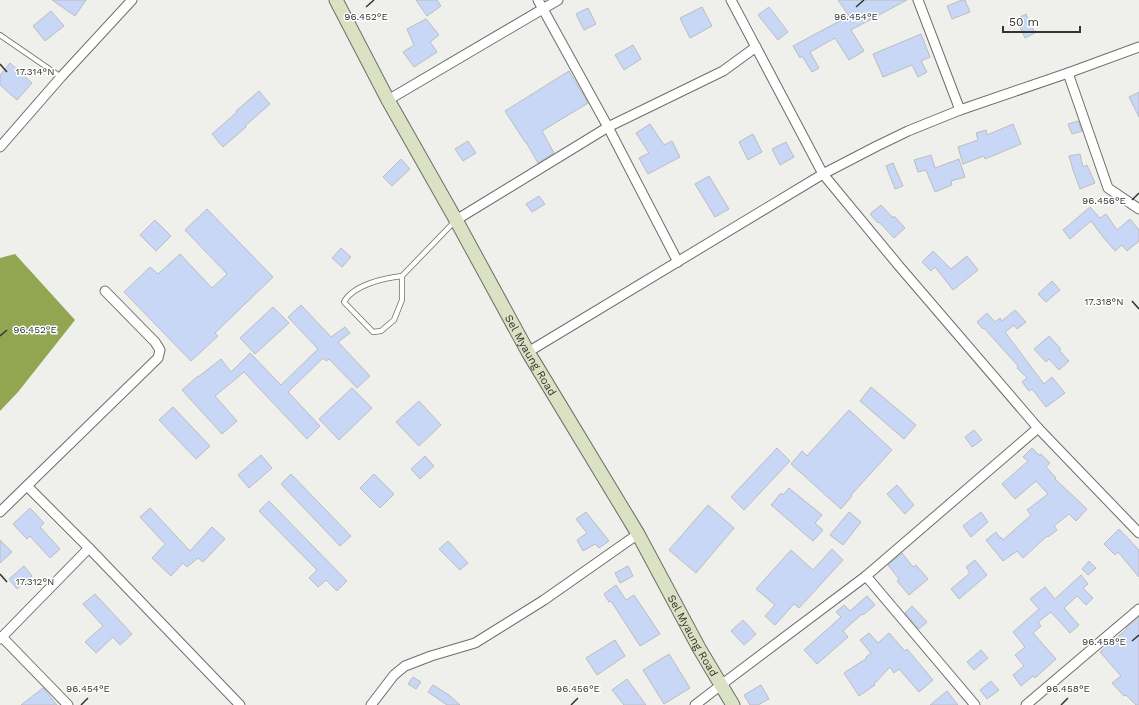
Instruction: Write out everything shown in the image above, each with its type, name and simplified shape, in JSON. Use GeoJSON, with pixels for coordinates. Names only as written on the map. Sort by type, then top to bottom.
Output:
{"type":"FeatureCollection","features":[{"type":"Feature","properties":{"kind":"main road","name":"Sel Myaung Road"},"geometry":{"type":"LineString","coordinates":[[336,0],[388,100],[528,352],[638,534],[699,648],[733,705]]}},
{"type":"Feature","properties":{"kind":"street"},"geometry":{"type":"LineString","coordinates":[[0,147],[61,77],[132,0]]}},
{"type":"Feature","properties":{"kind":"street"},"geometry":{"type":"LineString","coordinates":[[538,0],[608,127],[678,262]]}},
{"type":"Feature","properties":{"kind":"street"},"geometry":{"type":"LineString","coordinates":[[388,100],[558,0]]}},
{"type":"Feature","properties":{"kind":"street"},"geometry":{"type":"LineString","coordinates":[[731,0],[823,174],[899,266],[1038,428],[1139,533]]}},
{"type":"Feature","properties":{"kind":"street"},"geometry":{"type":"LineString","coordinates":[[918,0],[960,110]]}},
{"type":"Feature","properties":{"kind":"street"},"geometry":{"type":"LineString","coordinates":[[456,220],[608,127],[723,71],[756,47]]}},
{"type":"Feature","properties":{"kind":"street"},"geometry":{"type":"LineString","coordinates":[[528,352],[823,174],[902,134],[960,110],[1139,47]]}},
{"type":"Feature","properties":{"kind":"street"},"geometry":{"type":"LineString","coordinates":[[1068,73],[1108,188],[1139,209]]}},
{"type":"Feature","properties":{"kind":"street"},"geometry":{"type":"LineString","coordinates":[[0,512],[158,358],[160,350],[155,342],[105,291]]}},
{"type":"Feature","properties":{"kind":"street"},"geometry":{"type":"LineString","coordinates":[[695,705],[866,576],[1038,428]]}},
{"type":"Feature","properties":{"kind":"street"},"geometry":{"type":"LineString","coordinates":[[27,486],[89,548],[239,705]]}},
{"type":"Feature","properties":{"kind":"street"},"geometry":{"type":"LineString","coordinates":[[371,705],[394,675],[405,666],[431,656],[476,643],[544,600],[638,534]]}},
{"type":"Feature","properties":{"kind":"street"},"geometry":{"type":"LineString","coordinates":[[68,705],[1,638],[89,548]]}},
{"type":"Feature","properties":{"kind":"street"},"geometry":{"type":"LineString","coordinates":[[866,576],[975,705]]}},
{"type":"Feature","properties":{"kind":"street"},"geometry":{"type":"LineString","coordinates":[[1026,705],[1139,609]]}},
{"type":"Feature","properties":{"kind":"lane"},"geometry":{"type":"LineString","coordinates":[[0,35],[61,77]]}},
{"type":"Feature","properties":{"kind":"lane"},"geometry":{"type":"LineString","coordinates":[[402,276],[402,300],[394,320],[381,331],[373,332],[344,302],[347,297],[366,285],[384,278],[402,276],[456,220]]}},
{"type":"Feature","properties":{"kind":"shaded area"},"geometry":{"type":"Polygon","coordinates":[[[15,254],[75,320],[18,392],[0,411],[0,258],[15,254]]]}},
{"type":"Feature","properties":{"kind":"building"},"geometry":{"type":"Polygon","coordinates":[[[52,0],[86,0],[75,16],[52,0]]]}},
{"type":"Feature","properties":{"kind":"building"},"geometry":{"type":"Polygon","coordinates":[[[416,0],[437,0],[441,6],[427,16],[416,0]]]}},
{"type":"Feature","properties":{"kind":"building"},"geometry":{"type":"Polygon","coordinates":[[[838,0],[907,0],[851,30],[864,51],[849,60],[835,38],[810,52],[819,68],[812,72],[802,56],[800,58],[793,46],[849,16],[838,0]]]}},
{"type":"Feature","properties":{"kind":"building"},"geometry":{"type":"Polygon","coordinates":[[[965,0],[970,12],[952,19],[947,6],[965,0]]]}},
{"type":"Feature","properties":{"kind":"building"},"geometry":{"type":"Polygon","coordinates":[[[702,7],[712,26],[690,38],[680,18],[702,7]]]}},
{"type":"Feature","properties":{"kind":"building"},"geometry":{"type":"Polygon","coordinates":[[[769,7],[788,32],[778,40],[758,15],[769,7]]]}},
{"type":"Feature","properties":{"kind":"building"},"geometry":{"type":"Polygon","coordinates":[[[588,8],[596,24],[584,30],[576,14],[588,8]]]}},
{"type":"Feature","properties":{"kind":"building"},"geometry":{"type":"Polygon","coordinates":[[[51,11],[64,26],[45,41],[33,26],[51,11]]]}},
{"type":"Feature","properties":{"kind":"building"},"geometry":{"type":"Polygon","coordinates":[[[1026,14],[1035,33],[1025,38],[1016,19],[1026,14]]]}},
{"type":"Feature","properties":{"kind":"building"},"geometry":{"type":"Polygon","coordinates":[[[426,19],[439,35],[430,42],[437,52],[414,67],[403,52],[414,45],[407,29],[426,19]]]}},
{"type":"Feature","properties":{"kind":"building"},"geometry":{"type":"Polygon","coordinates":[[[921,34],[930,57],[921,61],[927,72],[918,77],[912,65],[883,77],[873,54],[921,34]]]}},
{"type":"Feature","properties":{"kind":"building"},"geometry":{"type":"Polygon","coordinates":[[[633,45],[641,59],[624,70],[615,55],[633,45]]]}},
{"type":"Feature","properties":{"kind":"building"},"geometry":{"type":"Polygon","coordinates":[[[10,63],[32,83],[17,100],[0,85],[0,75],[10,63]]]}},
{"type":"Feature","properties":{"kind":"building"},"geometry":{"type":"Polygon","coordinates":[[[569,71],[588,103],[542,131],[554,153],[538,163],[505,111],[569,71]]]}},
{"type":"Feature","properties":{"kind":"building"},"geometry":{"type":"Polygon","coordinates":[[[259,91],[270,104],[223,147],[212,134],[259,91]]]}},
{"type":"Feature","properties":{"kind":"building"},"geometry":{"type":"Polygon","coordinates":[[[1139,92],[1139,117],[1129,97],[1139,92]]]}},
{"type":"Feature","properties":{"kind":"building"},"geometry":{"type":"Polygon","coordinates":[[[1078,121],[1082,131],[1072,134],[1068,124],[1078,121]]]}},
{"type":"Feature","properties":{"kind":"building"},"geometry":{"type":"Polygon","coordinates":[[[650,124],[664,145],[672,141],[680,157],[648,174],[639,158],[649,153],[636,133],[650,124]]]}},
{"type":"Feature","properties":{"kind":"building"},"geometry":{"type":"Polygon","coordinates":[[[1013,124],[1021,144],[985,159],[984,156],[963,164],[958,147],[978,140],[976,133],[986,130],[987,135],[1013,124]]]}},
{"type":"Feature","properties":{"kind":"building"},"geometry":{"type":"Polygon","coordinates":[[[753,134],[762,152],[748,160],[739,142],[753,134]]]}},
{"type":"Feature","properties":{"kind":"building"},"geometry":{"type":"Polygon","coordinates":[[[468,141],[476,153],[463,161],[455,149],[468,141]]]}},
{"type":"Feature","properties":{"kind":"building"},"geometry":{"type":"Polygon","coordinates":[[[786,142],[794,157],[780,165],[772,149],[786,142]]]}},
{"type":"Feature","properties":{"kind":"building"},"geometry":{"type":"Polygon","coordinates":[[[1080,154],[1083,167],[1087,165],[1095,183],[1080,189],[1069,156],[1080,154]]]}},
{"type":"Feature","properties":{"kind":"building"},"geometry":{"type":"Polygon","coordinates":[[[931,155],[935,168],[959,159],[965,177],[951,181],[952,185],[935,192],[926,170],[918,172],[914,160],[931,155]]]}},
{"type":"Feature","properties":{"kind":"building"},"geometry":{"type":"Polygon","coordinates":[[[401,159],[410,169],[392,186],[383,177],[401,159]]]}},
{"type":"Feature","properties":{"kind":"building"},"geometry":{"type":"Polygon","coordinates":[[[893,163],[903,186],[895,189],[886,166],[893,163]]]}},
{"type":"Feature","properties":{"kind":"building"},"geometry":{"type":"Polygon","coordinates":[[[709,176],[729,209],[715,217],[695,184],[709,176]]]}},
{"type":"Feature","properties":{"kind":"building"},"geometry":{"type":"Polygon","coordinates":[[[539,196],[545,204],[532,212],[526,204],[539,196]]]}},
{"type":"Feature","properties":{"kind":"building"},"geometry":{"type":"Polygon","coordinates":[[[881,205],[905,228],[894,238],[870,214],[881,205]]]}},
{"type":"Feature","properties":{"kind":"building"},"geometry":{"type":"Polygon","coordinates":[[[1090,207],[1100,218],[1106,214],[1117,230],[1130,219],[1139,230],[1139,241],[1127,251],[1122,245],[1115,251],[1091,221],[1070,239],[1063,230],[1090,207]]]}},
{"type":"Feature","properties":{"kind":"building"},"geometry":{"type":"Polygon","coordinates":[[[207,209],[273,277],[215,333],[218,336],[191,361],[124,292],[150,267],[158,274],[180,254],[212,288],[227,274],[185,230],[207,209]]]}},
{"type":"Feature","properties":{"kind":"building"},"geometry":{"type":"Polygon","coordinates":[[[155,220],[171,236],[156,251],[140,235],[155,220]]]}},
{"type":"Feature","properties":{"kind":"building"},"geometry":{"type":"Polygon","coordinates":[[[341,248],[351,257],[342,267],[332,258],[341,248]]]}},
{"type":"Feature","properties":{"kind":"building"},"geometry":{"type":"Polygon","coordinates":[[[933,251],[951,269],[967,256],[978,270],[953,290],[935,267],[931,271],[922,262],[933,251]]]}},
{"type":"Feature","properties":{"kind":"building"},"geometry":{"type":"Polygon","coordinates":[[[1052,281],[1060,290],[1046,302],[1038,294],[1052,281]]]}},
{"type":"Feature","properties":{"kind":"building"},"geometry":{"type":"Polygon","coordinates":[[[301,305],[331,337],[345,327],[350,333],[338,342],[370,376],[357,388],[329,359],[326,361],[323,358],[288,392],[320,426],[307,439],[244,372],[215,396],[237,421],[222,434],[182,390],[221,359],[231,372],[250,353],[281,385],[318,349],[288,317],[301,305]]]}},
{"type":"Feature","properties":{"kind":"building"},"geometry":{"type":"Polygon","coordinates":[[[273,307],[289,323],[255,354],[240,338],[273,307]]]}},
{"type":"Feature","properties":{"kind":"building"},"geometry":{"type":"Polygon","coordinates":[[[1015,310],[1026,322],[1017,329],[1014,325],[1005,332],[1044,384],[1052,377],[1065,393],[1046,407],[1032,389],[1029,391],[1022,382],[1027,378],[1017,368],[1018,366],[977,322],[987,313],[995,322],[1000,318],[1002,321],[1015,310]]]}},
{"type":"Feature","properties":{"kind":"building"},"geometry":{"type":"Polygon","coordinates":[[[1049,336],[1061,349],[1059,350],[1069,361],[1059,370],[1049,359],[1046,362],[1034,349],[1049,336]]]}},
{"type":"Feature","properties":{"kind":"building"},"geometry":{"type":"Polygon","coordinates":[[[871,387],[916,425],[904,439],[860,401],[871,387]]]}},
{"type":"Feature","properties":{"kind":"building"},"geometry":{"type":"Polygon","coordinates":[[[352,388],[372,408],[339,440],[319,419],[352,388]]]}},
{"type":"Feature","properties":{"kind":"building"},"geometry":{"type":"Polygon","coordinates":[[[419,401],[441,425],[419,446],[396,422],[419,401]]]}},
{"type":"Feature","properties":{"kind":"building"},"geometry":{"type":"Polygon","coordinates":[[[173,407],[210,446],[196,459],[159,420],[173,407]]]}},
{"type":"Feature","properties":{"kind":"building"},"geometry":{"type":"Polygon","coordinates":[[[849,410],[892,450],[851,495],[852,496],[841,509],[791,464],[802,451],[807,456],[849,410]]]}},
{"type":"Feature","properties":{"kind":"building"},"geometry":{"type":"Polygon","coordinates":[[[974,430],[982,440],[972,447],[965,437],[974,430]]]}},
{"type":"Feature","properties":{"kind":"building"},"geometry":{"type":"Polygon","coordinates":[[[777,448],[790,461],[744,510],[731,497],[777,448]]]}},
{"type":"Feature","properties":{"kind":"building"},"geometry":{"type":"Polygon","coordinates":[[[1032,448],[1050,463],[1046,467],[1056,478],[1055,479],[1087,509],[1076,521],[1069,514],[1054,526],[1057,530],[1048,537],[1047,536],[1023,558],[1017,551],[1003,561],[986,540],[996,532],[1003,540],[1031,515],[1027,510],[1048,494],[1036,481],[1015,499],[1002,484],[1028,461],[1023,457],[1032,448]]]}},
{"type":"Feature","properties":{"kind":"building"},"geometry":{"type":"Polygon","coordinates":[[[261,455],[272,468],[249,488],[238,475],[261,455]]]}},
{"type":"Feature","properties":{"kind":"building"},"geometry":{"type":"Polygon","coordinates":[[[425,456],[434,466],[420,479],[411,469],[425,456]]]}},
{"type":"Feature","properties":{"kind":"building"},"geometry":{"type":"Polygon","coordinates":[[[291,474],[351,536],[340,546],[281,484],[291,474]]]}},
{"type":"Feature","properties":{"kind":"building"},"geometry":{"type":"Polygon","coordinates":[[[374,474],[394,494],[380,508],[360,488],[374,474]]]}},
{"type":"Feature","properties":{"kind":"building"},"geometry":{"type":"Polygon","coordinates":[[[897,485],[914,505],[905,514],[887,494],[897,485]]]}},
{"type":"Feature","properties":{"kind":"building"},"geometry":{"type":"Polygon","coordinates":[[[789,488],[822,515],[815,523],[823,530],[813,541],[771,505],[781,493],[783,495],[789,488]]]}},
{"type":"Feature","properties":{"kind":"building"},"geometry":{"type":"Polygon","coordinates":[[[269,501],[347,581],[337,591],[326,580],[318,587],[309,578],[317,570],[259,511],[269,501]]]}},
{"type":"Feature","properties":{"kind":"building"},"geometry":{"type":"Polygon","coordinates":[[[708,505],[734,528],[696,573],[669,550],[708,505]]]}},
{"type":"Feature","properties":{"kind":"building"},"geometry":{"type":"Polygon","coordinates":[[[30,508],[44,523],[40,527],[60,549],[50,558],[30,536],[27,539],[13,524],[30,508]]]}},
{"type":"Feature","properties":{"kind":"building"},"geometry":{"type":"Polygon","coordinates":[[[150,508],[190,551],[212,527],[225,539],[203,562],[198,558],[187,567],[183,563],[171,576],[152,558],[165,544],[140,517],[150,508]]]}},
{"type":"Feature","properties":{"kind":"building"},"geometry":{"type":"Polygon","coordinates":[[[586,512],[609,541],[599,548],[595,544],[583,551],[577,540],[587,533],[576,519],[586,512]]]}},
{"type":"Feature","properties":{"kind":"building"},"geometry":{"type":"Polygon","coordinates":[[[849,512],[861,522],[843,545],[830,535],[849,512]]]}},
{"type":"Feature","properties":{"kind":"building"},"geometry":{"type":"Polygon","coordinates":[[[981,512],[988,522],[971,537],[963,526],[981,512]]]}},
{"type":"Feature","properties":{"kind":"building"},"geometry":{"type":"Polygon","coordinates":[[[1119,529],[1139,550],[1139,577],[1118,552],[1115,555],[1104,544],[1119,529]]]}},
{"type":"Feature","properties":{"kind":"building"},"geometry":{"type":"Polygon","coordinates":[[[0,540],[12,552],[0,563],[0,540]]]}},
{"type":"Feature","properties":{"kind":"building"},"geometry":{"type":"Polygon","coordinates":[[[448,541],[468,563],[460,570],[439,549],[448,541]]]}},
{"type":"Feature","properties":{"kind":"building"},"geometry":{"type":"Polygon","coordinates":[[[832,549],[843,560],[799,608],[794,604],[775,625],[765,616],[775,605],[756,589],[791,550],[813,570],[832,549]]]}},
{"type":"Feature","properties":{"kind":"building"},"geometry":{"type":"Polygon","coordinates":[[[902,553],[913,567],[916,565],[928,579],[909,595],[897,581],[899,579],[888,565],[902,553]]]}},
{"type":"Feature","properties":{"kind":"building"},"geometry":{"type":"Polygon","coordinates":[[[975,560],[987,575],[959,599],[951,589],[970,573],[966,567],[975,560]]]}},
{"type":"Feature","properties":{"kind":"building"},"geometry":{"type":"Polygon","coordinates":[[[1089,561],[1096,568],[1088,575],[1082,569],[1089,561]]]}},
{"type":"Feature","properties":{"kind":"building"},"geometry":{"type":"Polygon","coordinates":[[[24,566],[32,576],[17,589],[9,579],[24,566]]]}},
{"type":"Feature","properties":{"kind":"building"},"geometry":{"type":"Polygon","coordinates":[[[628,566],[633,576],[620,583],[615,573],[628,566]]]}},
{"type":"Feature","properties":{"kind":"building"},"geometry":{"type":"Polygon","coordinates":[[[1081,575],[1088,584],[1083,588],[1093,598],[1086,605],[1077,596],[1064,608],[1079,625],[1070,633],[1051,612],[1038,622],[1041,626],[1033,633],[1056,659],[1035,678],[1033,676],[1021,686],[1013,675],[1024,666],[1015,655],[1025,647],[1013,632],[1039,609],[1030,599],[1045,587],[1055,599],[1081,575]]]}},
{"type":"Feature","properties":{"kind":"building"},"geometry":{"type":"Polygon","coordinates":[[[616,585],[626,600],[634,595],[660,634],[640,646],[611,601],[609,602],[604,594],[616,585]]]}},
{"type":"Feature","properties":{"kind":"building"},"geometry":{"type":"Polygon","coordinates":[[[95,594],[132,634],[120,645],[113,637],[96,653],[85,642],[103,626],[83,604],[95,594]]]}},
{"type":"Feature","properties":{"kind":"building"},"geometry":{"type":"Polygon","coordinates":[[[867,596],[875,605],[863,615],[862,614],[843,631],[848,637],[817,664],[804,650],[841,617],[836,612],[844,605],[850,611],[867,596]]]}},
{"type":"Feature","properties":{"kind":"building"},"geometry":{"type":"Polygon","coordinates":[[[912,606],[927,622],[919,629],[905,613],[912,606]]]}},
{"type":"Feature","properties":{"kind":"building"},"geometry":{"type":"Polygon","coordinates":[[[1139,617],[1139,705],[1136,705],[1126,695],[1124,696],[1112,683],[1121,676],[1100,652],[1139,617]]]}},
{"type":"Feature","properties":{"kind":"building"},"geometry":{"type":"Polygon","coordinates":[[[743,620],[756,634],[744,645],[731,631],[743,620]]]}},
{"type":"Feature","properties":{"kind":"building"},"geometry":{"type":"Polygon","coordinates":[[[869,633],[878,643],[889,633],[905,651],[907,649],[933,680],[919,692],[899,669],[894,673],[890,667],[874,684],[875,685],[859,696],[844,673],[867,658],[866,657],[871,653],[860,640],[869,633]]]}},
{"type":"Feature","properties":{"kind":"building"},"geometry":{"type":"Polygon","coordinates":[[[615,640],[625,656],[597,675],[586,658],[615,640]]]}},
{"type":"Feature","properties":{"kind":"building"},"geometry":{"type":"Polygon","coordinates":[[[981,650],[988,658],[974,670],[967,662],[981,650]]]}},
{"type":"Feature","properties":{"kind":"building"},"geometry":{"type":"Polygon","coordinates":[[[669,654],[690,688],[664,704],[643,670],[669,654]]]}},
{"type":"Feature","properties":{"kind":"building"},"geometry":{"type":"Polygon","coordinates":[[[413,677],[421,682],[416,689],[408,684],[413,677]]]}},
{"type":"Feature","properties":{"kind":"building"},"geometry":{"type":"Polygon","coordinates":[[[627,679],[646,705],[624,705],[612,690],[627,679]]]}},
{"type":"Feature","properties":{"kind":"building"},"geometry":{"type":"Polygon","coordinates":[[[991,681],[999,690],[987,699],[980,690],[991,681]]]}},
{"type":"Feature","properties":{"kind":"building"},"geometry":{"type":"Polygon","coordinates":[[[433,685],[449,695],[460,705],[447,705],[428,692],[433,685]]]}},
{"type":"Feature","properties":{"kind":"building"},"geometry":{"type":"Polygon","coordinates":[[[761,685],[769,699],[758,705],[750,705],[744,695],[761,685]]]}},
{"type":"Feature","properties":{"kind":"building"},"geometry":{"type":"Polygon","coordinates":[[[43,688],[57,705],[21,705],[43,688]]]}},
{"type":"Feature","properties":{"kind":"building"},"geometry":{"type":"Polygon","coordinates":[[[947,691],[958,705],[930,705],[947,691]]]}}]}
